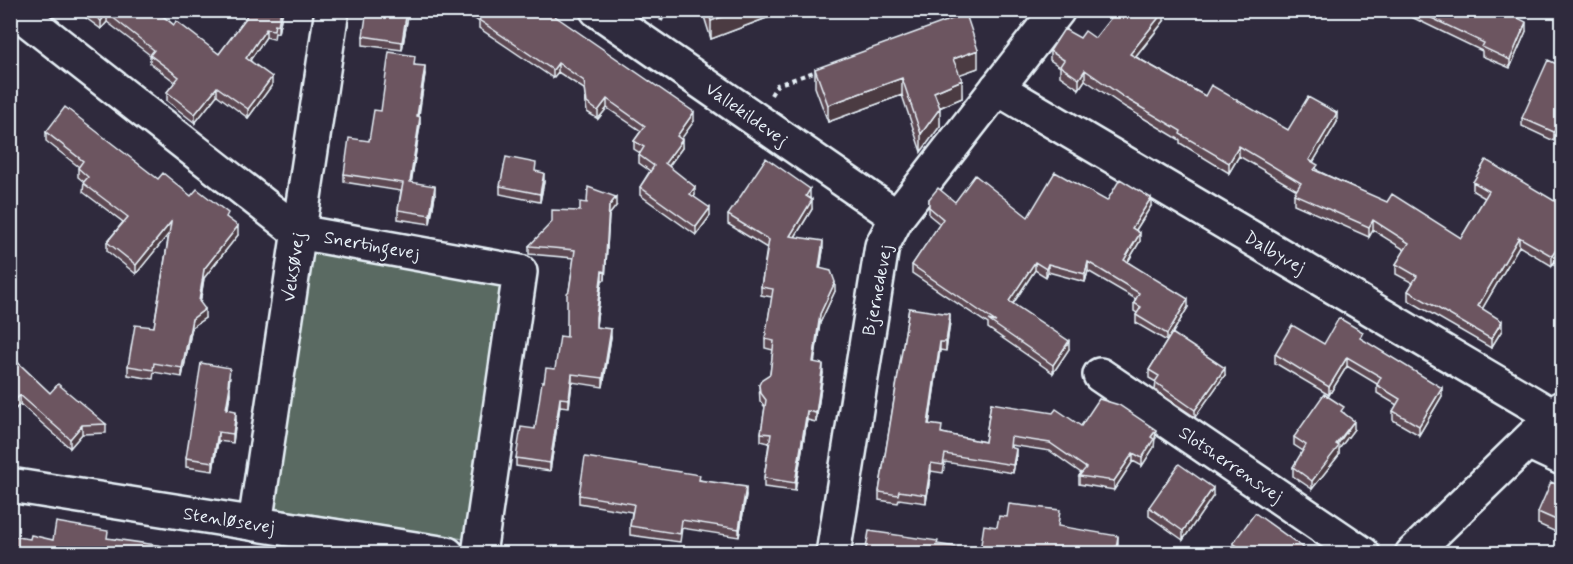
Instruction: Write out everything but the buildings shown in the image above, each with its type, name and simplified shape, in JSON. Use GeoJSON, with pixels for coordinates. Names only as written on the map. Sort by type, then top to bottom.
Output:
{"type":"FeatureCollection","features":[{"type":"Feature","properties":{"kind":"street","name":"Snertingevej"},"geometry":{"type":"LineString","coordinates":[[15,10],[298,232],[520,272],[479,554]]}},
{"type":"Feature","properties":{"kind":"street","name":"Veksøvej"},"geometry":{"type":"LineString","coordinates":[[255,524],[332,10]]}},
{"type":"Feature","properties":{"kind":"street","name":"Vallekildevej"},"geometry":{"type":"LineString","coordinates":[[597,10],[897,217]]}},
{"type":"Feature","properties":{"kind":"street","name":"Bjernedevej"},"geometry":{"type":"LineString","coordinates":[[833,554],[882,246],[897,217],[1058,10]]}},
{"type":"Feature","properties":{"kind":"street","name":"Dalbyvej"},"geometry":{"type":"LineString","coordinates":[[997,88],[1558,412]]}},
{"type":"Feature","properties":{"kind":"street","name":"Slotsherrensvej"},"geometry":{"type":"LineString","coordinates":[[1100,375],[1363,554]]}},
{"type":"Feature","properties":{"kind":"street"},"geometry":{"type":"LineString","coordinates":[[1412,554],[1558,412]]}},
{"type":"Feature","properties":{"kind":"street"},"geometry":{"type":"LineString","coordinates":[[1528,442],[1563,458]]}},
{"type":"Feature","properties":{"kind":"street","name":"Stenløsevej"},"geometry":{"type":"LineString","coordinates":[[10,485],[447,554]]}},
{"type":"Feature","properties":{"kind":"path"},"geometry":{"type":"LineString","coordinates":[[924,10],[930,28]]}},
{"type":"Feature","properties":{"kind":"path"},"geometry":{"type":"LineString","coordinates":[[958,18],[976,10]]}},
{"type":"Feature","properties":{"kind":"path"},"geometry":{"type":"LineString","coordinates":[[919,32],[939,24]]}},
{"type":"Feature","properties":{"kind":"path"},"geometry":{"type":"LineString","coordinates":[[755,119],[777,85],[821,69]]}},
{"type":"Feature","properties":{"kind":"green space"},"geometry":{"type":"Polygon","coordinates":[[[311,252],[510,281],[469,540],[273,508],[311,252]]]}}]}
